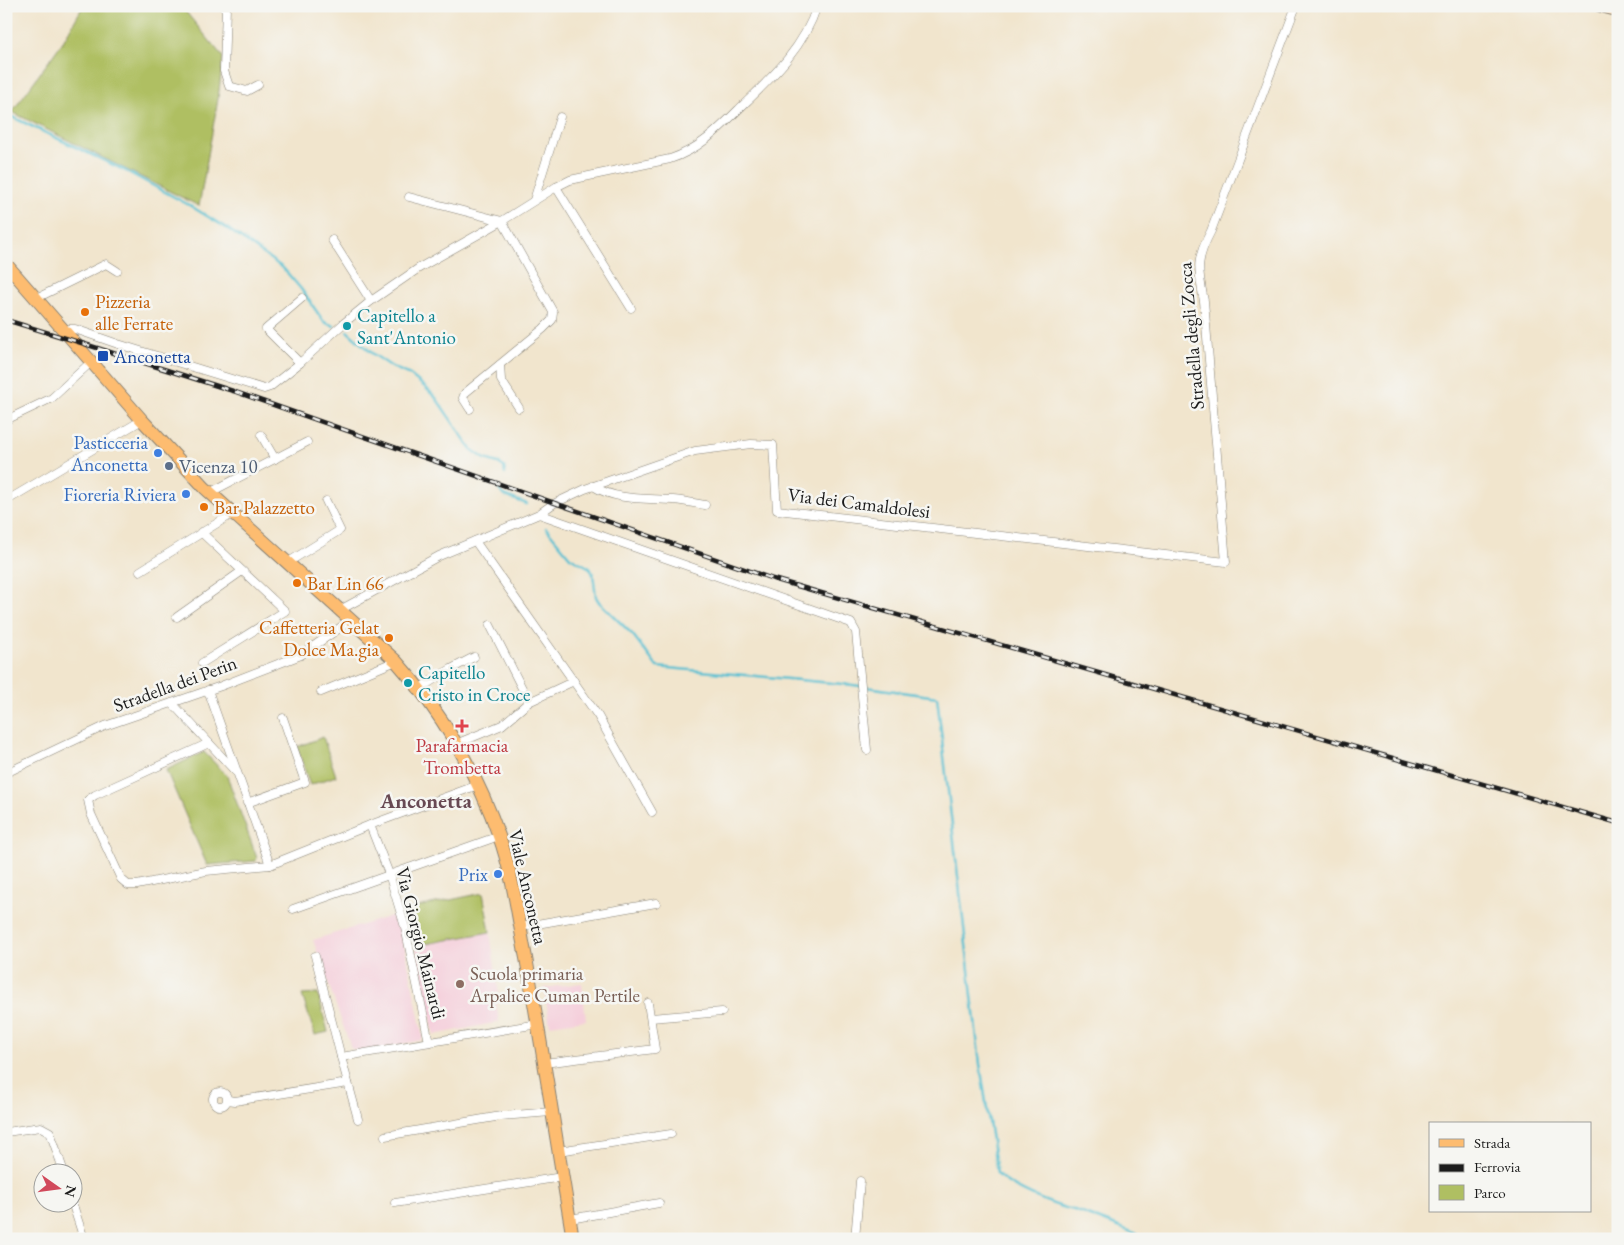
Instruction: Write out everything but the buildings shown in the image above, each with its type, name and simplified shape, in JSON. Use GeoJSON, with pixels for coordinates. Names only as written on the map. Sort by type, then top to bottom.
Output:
{"type":"FeatureCollection","features":[{"type":"Feature","properties":{"kind":"main road","name":"Viale Anconetta"},"geometry":{"type":"LineString","coordinates":[[6,264],[142,420],[210,492],[396,661],[420,688],[456,744],[478,785],[499,836],[510,871],[538,1024],[572,1236]]}},
{"type":"Feature","properties":{"kind":"street"},"geometry":{"type":"LineString","coordinates":[[222,6],[226,7],[224,70],[229,86],[247,91],[258,85]]}},
{"type":"Feature","properties":{"kind":"street"},"geometry":{"type":"LineString","coordinates":[[65,331],[75,329],[264,389],[270,387],[371,301],[419,268],[502,221],[556,187],[570,180],[683,155],[707,140],[778,72],[795,51],[817,6]]}},
{"type":"Feature","properties":{"kind":"street","name":"Stradella degli Zocca"},"geometry":{"type":"LineString","coordinates":[[1098,547],[1226,562],[1206,320],[1198,270],[1201,250],[1211,231],[1296,6]]}},
{"type":"Feature","properties":{"kind":"street"},"geometry":{"type":"LineString","coordinates":[[1600,6],[1618,11]]}},
{"type":"Feature","properties":{"kind":"street"},"geometry":{"type":"LineString","coordinates":[[534,200],[560,117]]}},
{"type":"Feature","properties":{"kind":"street"},"geometry":{"type":"LineString","coordinates":[[556,187],[631,308]]}},
{"type":"Feature","properties":{"kind":"street"},"geometry":{"type":"LineString","coordinates":[[409,197],[502,221],[553,312],[552,320],[543,329],[465,393],[463,398],[470,409]]}},
{"type":"Feature","properties":{"kind":"street"},"geometry":{"type":"LineString","coordinates":[[332,240],[371,301]]}},
{"type":"Feature","properties":{"kind":"street"},"geometry":{"type":"LineString","coordinates":[[37,298],[106,264],[117,271]]}},
{"type":"Feature","properties":{"kind":"street"},"geometry":{"type":"LineString","coordinates":[[300,363],[266,329],[302,298]]}},
{"type":"Feature","properties":{"kind":"street"},"geometry":{"type":"LineString","coordinates":[[6,420],[52,398],[91,362]]}},
{"type":"Feature","properties":{"kind":"street"},"geometry":{"type":"LineString","coordinates":[[500,365],[501,380],[519,408]]}},
{"type":"Feature","properties":{"kind":"street"},"geometry":{"type":"LineString","coordinates":[[6,501],[142,420]]}},
{"type":"Feature","properties":{"kind":"street"},"geometry":{"type":"LineString","coordinates":[[261,435],[274,459]]}},
{"type":"Feature","properties":{"kind":"street"},"geometry":{"type":"LineString","coordinates":[[210,492],[307,442]]}},
{"type":"Feature","properties":{"kind":"street","name":"Via dei Camaldolesi"},"geometry":{"type":"LineString","coordinates":[[340,610],[439,556],[539,514],[553,504],[593,486],[695,451],[752,444],[773,446],[777,510],[1098,547]]}},
{"type":"Feature","properties":{"kind":"street"},"geometry":{"type":"LineString","coordinates":[[593,486],[614,496],[677,500],[705,505]]}},
{"type":"Feature","properties":{"kind":"street"},"geometry":{"type":"LineString","coordinates":[[288,563],[340,530],[326,501]]}},
{"type":"Feature","properties":{"kind":"street"},"geometry":{"type":"LineString","coordinates":[[140,571],[232,514]]}},
{"type":"Feature","properties":{"kind":"street"},"geometry":{"type":"LineString","coordinates":[[539,514],[851,623],[856,632],[867,750]]}},
{"type":"Feature","properties":{"kind":"street"},"geometry":{"type":"LineString","coordinates":[[201,532],[285,611],[202,663]]}},
{"type":"Feature","properties":{"kind":"street"},"geometry":{"type":"LineString","coordinates":[[475,541],[598,716],[652,812]]}},
{"type":"Feature","properties":{"kind":"street"},"geometry":{"type":"LineString","coordinates":[[177,617],[242,571]]}},
{"type":"Feature","properties":{"kind":"street","name":"Stradella dei Perin"},"geometry":{"type":"LineString","coordinates":[[6,773],[105,726],[208,690],[301,654],[351,620]]}},
{"type":"Feature","properties":{"kind":"street"},"geometry":{"type":"LineString","coordinates":[[490,625],[529,702]]}},
{"type":"Feature","properties":{"kind":"street"},"geometry":{"type":"LineString","coordinates":[[420,688],[451,668],[474,657]]}},
{"type":"Feature","properties":{"kind":"street"},"geometry":{"type":"LineString","coordinates":[[321,692],[396,661]]}},
{"type":"Feature","properties":{"kind":"street"},"geometry":{"type":"LineString","coordinates":[[456,744],[502,726],[529,702],[574,681]]}},
{"type":"Feature","properties":{"kind":"street"},"geometry":{"type":"LineString","coordinates":[[208,690],[270,865]]}},
{"type":"Feature","properties":{"kind":"street"},"geometry":{"type":"LineString","coordinates":[[172,703],[236,773]]}},
{"type":"Feature","properties":{"kind":"street"},"geometry":{"type":"LineString","coordinates":[[247,803],[305,782],[283,718]]}},
{"type":"Feature","properties":{"kind":"street"},"geometry":{"type":"LineString","coordinates":[[209,743],[95,795],[88,800],[92,814],[121,879],[128,885],[137,885],[206,871],[270,865],[478,785]]}},
{"type":"Feature","properties":{"kind":"street","name":"Via Giorgio Mainardi"},"geometry":{"type":"LineString","coordinates":[[370,825],[389,874],[405,927],[429,1042]]}},
{"type":"Feature","properties":{"kind":"street"},"geometry":{"type":"LineString","coordinates":[[293,909],[499,836]]}},
{"type":"Feature","properties":{"kind":"street"},"geometry":{"type":"LineString","coordinates":[[520,927],[656,903]]}},
{"type":"Feature","properties":{"kind":"street"},"geometry":{"type":"LineString","coordinates":[[315,956],[358,1119]]}},
{"type":"Feature","properties":{"kind":"street"},"geometry":{"type":"LineString","coordinates":[[544,1063],[655,1049],[648,1002]]}},
{"type":"Feature","properties":{"kind":"street"},"geometry":{"type":"LineString","coordinates":[[651,1018],[722,1012]]}},
{"type":"Feature","properties":{"kind":"street"},"geometry":{"type":"LineString","coordinates":[[341,1058],[538,1024]]}},
{"type":"Feature","properties":{"kind":"street"},"geometry":{"type":"LineString","coordinates":[[228,1100],[235,1101],[348,1083]]}},
{"type":"Feature","properties":{"kind":"street"},"geometry":{"type":"LineString","coordinates":[[385,1136],[501,1116],[551,1112]]}},
{"type":"Feature","properties":{"kind":"street"},"geometry":{"type":"LineString","coordinates":[[6,1132],[45,1128],[50,1132],[60,1162]]}},
{"type":"Feature","properties":{"kind":"street"},"geometry":{"type":"LineString","coordinates":[[558,1150],[671,1134]]}},
{"type":"Feature","properties":{"kind":"street"},"geometry":{"type":"LineString","coordinates":[[395,1203],[562,1177]]}},
{"type":"Feature","properties":{"kind":"street"},"geometry":{"type":"LineString","coordinates":[[855,1239],[860,1181]]}},
{"type":"Feature","properties":{"kind":"street"},"geometry":{"type":"LineString","coordinates":[[570,1219],[659,1203]]}},
{"type":"Feature","properties":{"kind":"street"},"geometry":{"type":"LineString","coordinates":[[75,1212],[84,1239]]}},
{"type":"Feature","properties":{"kind":"street"},"geometry":{"type":"LineString","coordinates":[[550,1239],[572,1236]]}},
{"type":"Feature","properties":{"kind":"shaded area"},"geometry":{"type":"Polygon","coordinates":[[[398,914],[423,1037],[422,1040],[361,1053],[351,1048],[313,940],[398,914]]]}},
{"type":"Feature","properties":{"kind":"shaded area","name":"Scuola primaria Arpalice Cuman Pertile"},"geometry":{"type":"Polygon","coordinates":[[[490,932],[499,995],[495,996],[499,1022],[434,1035],[415,946],[490,932]]]}},
{"type":"Feature","properties":{"kind":"shaded area"},"geometry":{"type":"Polygon","coordinates":[[[582,983],[586,1020],[550,1025],[544,988],[582,983]]]}},
{"type":"Feature","properties":{"kind":"green space"},"geometry":{"type":"Polygon","coordinates":[[[83,6],[181,6],[223,57],[218,99],[199,206],[12,112],[64,40],[83,6]]]}},
{"type":"Feature","properties":{"kind":"green space"},"geometry":{"type":"Polygon","coordinates":[[[323,737],[336,776],[310,785],[297,747],[323,737]]]}},
{"type":"Feature","properties":{"kind":"green space"},"geometry":{"type":"Polygon","coordinates":[[[204,752],[227,776],[257,858],[256,861],[207,865],[166,770],[204,752]]]}},
{"type":"Feature","properties":{"kind":"green space"},"geometry":{"type":"Polygon","coordinates":[[[483,893],[490,932],[415,946],[408,909],[483,893]]]}},
{"type":"Feature","properties":{"kind":"green space"},"geometry":{"type":"Polygon","coordinates":[[[318,994],[328,1032],[315,1035],[302,995],[318,994]]]}},
{"type":"Feature","properties":{"kind":"waterway"},"geometry":{"type":"LineString","coordinates":[[6,114],[126,171],[189,205],[228,229],[283,268],[301,289],[324,322],[334,326]]}},
{"type":"Feature","properties":{"kind":"waterway"},"geometry":{"type":"LineString","coordinates":[[347,331],[373,354],[392,367],[410,375],[425,387],[436,398],[471,449],[485,459],[504,467],[505,474]]}},
{"type":"Feature","properties":{"kind":"waterway"},"geometry":{"type":"LineString","coordinates":[[498,488],[503,495],[527,504]]}},
{"type":"Feature","properties":{"kind":"waterway"},"geometry":{"type":"LineString","coordinates":[[546,528],[570,557],[590,568],[593,574],[596,597],[599,602],[633,635],[657,667],[853,685],[937,697],[980,1064],[997,1173],[1011,1185],[1032,1196],[1150,1239]]}},
{"type":"Feature","properties":{"kind":"railway"},"geometry":{"type":"LineString","coordinates":[[6,320],[233,391],[773,579],[1618,823]]}},
{"type":"Feature","properties":{"kind":"place","name":"Pizzeria alle Ferrate"},"geometry":{"type":"Point","coordinates":[85,312]}},
{"type":"Feature","properties":{"kind":"place","name":"Capitello a Sant'Antonio"},"geometry":{"type":"Point","coordinates":[347,326]}},
{"type":"Feature","properties":{"kind":"place","name":"Anconetta"},"geometry":{"type":"Point","coordinates":[103,356]}},
{"type":"Feature","properties":{"kind":"place","name":"Pasticceria Anconetta"},"geometry":{"type":"Point","coordinates":[158,453]}},
{"type":"Feature","properties":{"kind":"place","name":"Vicenza 10"},"geometry":{"type":"Point","coordinates":[169,466]}},
{"type":"Feature","properties":{"kind":"place","name":"Fioreria Riviera"},"geometry":{"type":"Point","coordinates":[186,494]}},
{"type":"Feature","properties":{"kind":"place","name":"Bar Palazzetto"},"geometry":{"type":"Point","coordinates":[204,507]}},
{"type":"Feature","properties":{"kind":"place","name":"Bar Lin 66"},"geometry":{"type":"Point","coordinates":[297,583]}},
{"type":"Feature","properties":{"kind":"place","name":"Caffetteria Gelat Dolce Ma.gia"},"geometry":{"type":"Point","coordinates":[389,638]}},
{"type":"Feature","properties":{"kind":"place","name":"Capitello Cristo in Croce"},"geometry":{"type":"Point","coordinates":[408,683]}},
{"type":"Feature","properties":{"kind":"place","name":"Parafarmacia Trombetta"},"geometry":{"type":"Point","coordinates":[462,726]}},
{"type":"Feature","properties":{"kind":"place","name":"Prix"},"geometry":{"type":"Point","coordinates":[498,874]}},
{"type":"Feature","properties":{"kind":"place","name":"Scuola primaria Arpalice Cuman Pertile"},"geometry":{"type":"Point","coordinates":[460,984]}},
{"type":"Feature","properties":{"kind":"district","name":"Anconetta"},"geometry":{"type":"Point","coordinates":[426,800]}}]}
